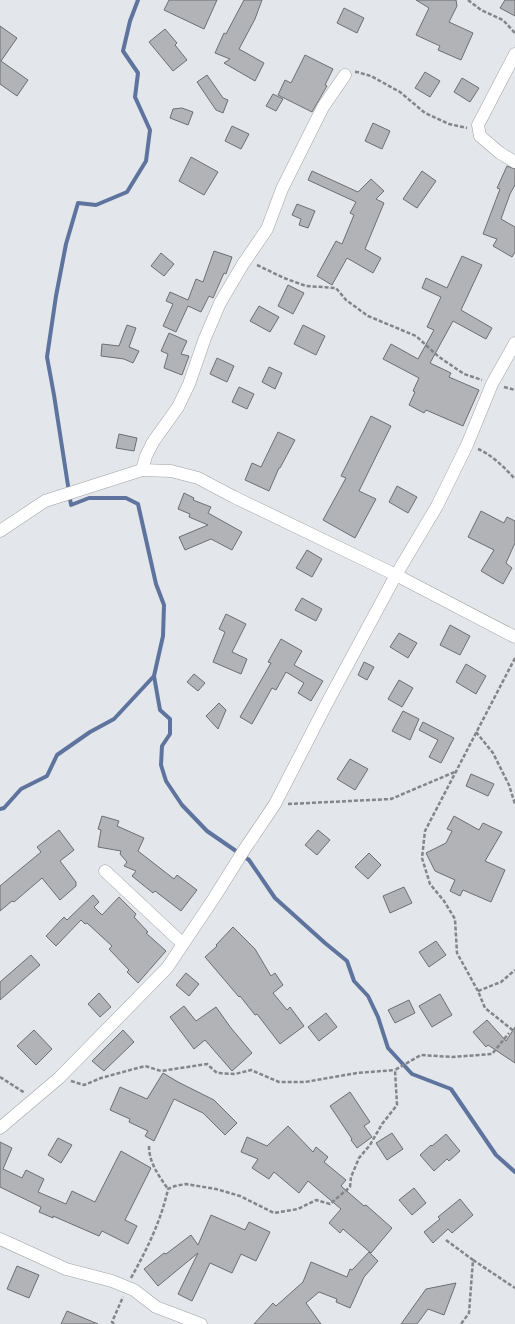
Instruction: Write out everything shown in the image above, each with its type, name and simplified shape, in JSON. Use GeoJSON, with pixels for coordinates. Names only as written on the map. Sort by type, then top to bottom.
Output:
{"type":"FeatureCollection","features":[{"type":"Feature","properties":{"kind":"street"},"geometry":{"type":"LineString","coordinates":[[515,54],[478,125],[480,136],[500,153],[515,162]]}},
{"type":"Feature","properties":{"kind":"street"},"geometry":{"type":"LineString","coordinates":[[142,470],[146,456],[153,442],[178,407],[189,384],[205,338],[220,303],[267,229],[282,189],[320,113],[345,75]]}},
{"type":"Feature","properties":{"kind":"street"},"geometry":{"type":"LineString","coordinates":[[0,1128],[60,1078],[167,968],[275,804],[327,703],[396,575],[437,506],[467,445],[492,384],[515,343]]}},
{"type":"Feature","properties":{"kind":"street"},"geometry":{"type":"LineString","coordinates":[[0,531],[45,501],[142,470],[171,470],[198,478],[234,497],[396,575],[515,637]]}},
{"type":"Feature","properties":{"kind":"street"},"geometry":{"type":"LineString","coordinates":[[105,871],[183,944]]}},
{"type":"Feature","properties":{"kind":"street"},"geometry":{"type":"LineString","coordinates":[[0,1239],[66,1269],[112,1281],[127,1287],[134,1290],[156,1307],[201,1324]]}},
{"type":"Feature","properties":{"kind":"path"},"geometry":{"type":"LineString","coordinates":[[468,0],[481,10],[503,20],[515,33]]}},
{"type":"Feature","properties":{"kind":"path"},"geometry":{"type":"LineString","coordinates":[[345,75],[357,72],[371,76],[400,92],[425,113],[449,124],[479,131]]}},
{"type":"Feature","properties":{"kind":"path"},"geometry":{"type":"LineString","coordinates":[[246,260],[284,278],[306,286],[336,288],[346,300],[368,316],[416,336],[439,357],[464,374],[515,390]]}},
{"type":"Feature","properties":{"kind":"path"},"geometry":{"type":"LineString","coordinates":[[467,445],[483,451],[515,479]]}},
{"type":"Feature","properties":{"kind":"path"},"geometry":{"type":"LineString","coordinates":[[515,658],[425,831],[422,858],[430,884],[444,901],[455,919],[457,953],[478,991],[485,1008],[515,1032]]}},
{"type":"Feature","properties":{"kind":"path"},"geometry":{"type":"LineString","coordinates":[[476,732],[493,753],[509,784],[515,804]]}},
{"type":"Feature","properties":{"kind":"path"},"geometry":{"type":"LineString","coordinates":[[275,804],[391,799],[458,770]]}},
{"type":"Feature","properties":{"kind":"path"},"geometry":{"type":"LineString","coordinates":[[478,991],[501,982],[515,970]]}},
{"type":"Feature","properties":{"kind":"path"},"geometry":{"type":"LineString","coordinates":[[60,1078],[84,1085],[101,1078],[144,1066],[161,1071],[207,1064],[217,1073],[235,1074],[251,1070],[279,1082],[304,1082],[357,1073],[395,1070],[421,1055],[452,1057],[492,1054],[509,1033]]}},
{"type":"Feature","properties":{"kind":"path"},"geometry":{"type":"LineString","coordinates":[[168,1189],[186,1184],[216,1189],[240,1196],[274,1213],[298,1209],[316,1200],[330,1204],[350,1187],[351,1177],[359,1158],[370,1145],[382,1124],[397,1105],[395,1070]]}},
{"type":"Feature","properties":{"kind":"path"},"geometry":{"type":"LineString","coordinates":[[0,1077],[34,1099]]}},
{"type":"Feature","properties":{"kind":"path"},"geometry":{"type":"LineString","coordinates":[[114,1324],[112,1322],[127,1287],[149,1245],[164,1206],[168,1189],[157,1173],[149,1156],[149,1146]]}},
{"type":"Feature","properties":{"kind":"path"},"geometry":{"type":"LineString","coordinates":[[446,1240],[515,1288]]}},
{"type":"Feature","properties":{"kind":"path"},"geometry":{"type":"LineString","coordinates":[[461,1324],[469,1313],[473,1260]]}},
{"type":"Feature","properties":{"kind":"building"},"geometry":{"type":"Polygon","coordinates":[[[169,0],[217,0],[204,29],[164,10],[169,0]]]}},
{"type":"Feature","properties":{"kind":"building"},"geometry":{"type":"Polygon","coordinates":[[[244,0],[262,0],[255,19],[239,49],[264,63],[255,81],[224,63],[230,59],[215,53],[224,33],[226,34],[244,0]]]}},
{"type":"Feature","properties":{"kind":"building"},"geometry":{"type":"Polygon","coordinates":[[[416,0],[456,0],[457,6],[449,22],[473,33],[461,60],[438,50],[440,46],[416,35],[429,8],[416,0]]]}},
{"type":"Feature","properties":{"kind":"building"},"geometry":{"type":"Polygon","coordinates":[[[505,0],[515,0],[515,16],[500,8],[505,0]]]}},
{"type":"Feature","properties":{"kind":"building"},"geometry":{"type":"Polygon","coordinates":[[[344,8],[364,18],[357,33],[337,23],[344,8]]]}},
{"type":"Feature","properties":{"kind":"building"},"geometry":{"type":"Polygon","coordinates":[[[0,26],[17,38],[1,61],[28,80],[17,96],[0,84],[0,26]]]}},
{"type":"Feature","properties":{"kind":"building"},"geometry":{"type":"Polygon","coordinates":[[[165,29],[177,43],[175,45],[187,60],[173,71],[149,42],[165,29]]]}},
{"type":"Feature","properties":{"kind":"building"},"geometry":{"type":"Polygon","coordinates":[[[305,55],[333,69],[325,85],[327,86],[312,112],[278,95],[285,80],[291,83],[305,55]]]}},
{"type":"Feature","properties":{"kind":"building"},"geometry":{"type":"Polygon","coordinates":[[[425,72],[440,81],[430,97],[415,88],[425,72]]]}},
{"type":"Feature","properties":{"kind":"building"},"geometry":{"type":"Polygon","coordinates":[[[207,75],[223,98],[228,100],[223,113],[216,110],[197,82],[207,75]]]}},
{"type":"Feature","properties":{"kind":"building"},"geometry":{"type":"Polygon","coordinates":[[[462,78],[479,88],[470,102],[454,92],[462,78]]]}},
{"type":"Feature","properties":{"kind":"building"},"geometry":{"type":"Polygon","coordinates":[[[273,94],[283,99],[276,111],[266,106],[273,94]]]}},
{"type":"Feature","properties":{"kind":"building"},"geometry":{"type":"Polygon","coordinates":[[[182,108],[193,112],[188,125],[170,118],[173,109],[182,108]]]}},
{"type":"Feature","properties":{"kind":"building"},"geometry":{"type":"Polygon","coordinates":[[[373,123],[390,131],[382,149],[365,141],[373,123]]]}},
{"type":"Feature","properties":{"kind":"building"},"geometry":{"type":"Polygon","coordinates":[[[232,126],[249,134],[241,149],[225,141],[232,126]]]}},
{"type":"Feature","properties":{"kind":"building"},"geometry":{"type":"Polygon","coordinates":[[[191,157],[218,172],[204,195],[179,181],[191,157]]]}},
{"type":"Feature","properties":{"kind":"building"},"geometry":{"type":"Polygon","coordinates":[[[507,166],[515,169],[515,185],[501,219],[515,227],[515,252],[512,257],[493,246],[497,239],[483,234],[500,189],[497,188],[507,166]]]}},
{"type":"Feature","properties":{"kind":"building"},"geometry":{"type":"Polygon","coordinates":[[[312,171],[358,192],[371,179],[384,191],[376,199],[384,203],[365,249],[381,258],[373,273],[347,258],[332,285],[317,276],[336,241],[342,244],[354,215],[350,213],[356,202],[308,180],[312,171]]]}},
{"type":"Feature","properties":{"kind":"building"},"geometry":{"type":"Polygon","coordinates":[[[422,171],[436,181],[417,208],[403,199],[422,171]]]}},
{"type":"Feature","properties":{"kind":"building"},"geometry":{"type":"Polygon","coordinates":[[[297,204],[315,211],[308,228],[299,225],[301,219],[292,215],[297,204]]]}},
{"type":"Feature","properties":{"kind":"building"},"geometry":{"type":"Polygon","coordinates":[[[214,251],[232,257],[226,274],[224,273],[213,298],[209,296],[201,312],[188,306],[176,332],[163,326],[173,304],[166,301],[170,292],[188,300],[196,279],[203,282],[214,251]]]}},
{"type":"Feature","properties":{"kind":"building"},"geometry":{"type":"Polygon","coordinates":[[[161,253],[174,264],[164,276],[151,266],[161,253]]]}},
{"type":"Feature","properties":{"kind":"building"},"geometry":{"type":"Polygon","coordinates":[[[462,256],[482,265],[461,310],[492,328],[486,339],[453,321],[430,363],[451,373],[449,377],[479,390],[463,426],[426,410],[424,413],[409,405],[419,378],[383,359],[391,344],[418,359],[434,330],[427,327],[441,297],[422,288],[426,278],[447,288],[462,256]]]}},
{"type":"Feature","properties":{"kind":"building"},"geometry":{"type":"Polygon","coordinates":[[[288,285],[304,293],[293,314],[278,306],[288,285]]]}},
{"type":"Feature","properties":{"kind":"building"},"geometry":{"type":"Polygon","coordinates":[[[259,306],[279,317],[270,332],[250,321],[259,306]]]}},
{"type":"Feature","properties":{"kind":"building"},"geometry":{"type":"Polygon","coordinates":[[[127,325],[136,328],[129,347],[139,351],[133,363],[124,359],[101,356],[102,344],[119,346],[127,325]]]}},
{"type":"Feature","properties":{"kind":"building"},"geometry":{"type":"Polygon","coordinates":[[[303,325],[325,336],[316,355],[294,344],[303,325]]]}},
{"type":"Feature","properties":{"kind":"building"},"geometry":{"type":"Polygon","coordinates":[[[169,333],[187,341],[181,354],[189,356],[182,375],[164,368],[168,354],[161,351],[169,333]]]}},
{"type":"Feature","properties":{"kind":"building"},"geometry":{"type":"Polygon","coordinates":[[[217,358],[234,366],[227,382],[210,374],[217,358]]]}},
{"type":"Feature","properties":{"kind":"building"},"geometry":{"type":"Polygon","coordinates":[[[269,367],[282,373],[275,389],[262,382],[269,367]]]}},
{"type":"Feature","properties":{"kind":"building"},"geometry":{"type":"Polygon","coordinates":[[[239,387],[254,394],[247,409],[232,402],[239,387]]]}},
{"type":"Feature","properties":{"kind":"building"},"geometry":{"type":"Polygon","coordinates":[[[371,416],[391,426],[359,491],[376,499],[355,538],[323,520],[346,478],[341,476],[371,416]]]}},
{"type":"Feature","properties":{"kind":"building"},"geometry":{"type":"Polygon","coordinates":[[[278,432],[295,440],[279,468],[269,491],[245,480],[252,463],[261,467],[278,432]]]}},
{"type":"Feature","properties":{"kind":"building"},"geometry":{"type":"Polygon","coordinates":[[[119,434],[137,438],[134,451],[116,448],[119,434]]]}},
{"type":"Feature","properties":{"kind":"building"},"geometry":{"type":"Polygon","coordinates":[[[397,486],[417,497],[408,513],[389,502],[397,486]]]}},
{"type":"Feature","properties":{"kind":"building"},"geometry":{"type":"Polygon","coordinates":[[[184,493],[194,498],[193,500],[211,507],[208,513],[242,532],[232,550],[211,539],[185,550],[179,537],[208,525],[189,517],[190,514],[178,509],[184,493]]]}},
{"type":"Feature","properties":{"kind":"building"},"geometry":{"type":"Polygon","coordinates":[[[481,511],[504,523],[507,517],[515,521],[515,543],[506,563],[512,568],[503,584],[481,571],[494,550],[468,537],[481,511]]]}},
{"type":"Feature","properties":{"kind":"building"},"geometry":{"type":"Polygon","coordinates":[[[307,550],[322,559],[312,577],[296,568],[307,550]]]}},
{"type":"Feature","properties":{"kind":"building"},"geometry":{"type":"Polygon","coordinates":[[[302,598],[322,609],[316,621],[295,610],[302,598]]]}},
{"type":"Feature","properties":{"kind":"building"},"geometry":{"type":"Polygon","coordinates":[[[226,614],[246,624],[232,652],[247,659],[241,674],[213,662],[225,632],[219,629],[226,614]]]}},
{"type":"Feature","properties":{"kind":"building"},"geometry":{"type":"Polygon","coordinates":[[[450,625],[470,636],[460,655],[440,645],[450,625]]]}},
{"type":"Feature","properties":{"kind":"building"},"geometry":{"type":"Polygon","coordinates":[[[399,633],[417,643],[408,658],[390,647],[399,633]]]}},
{"type":"Feature","properties":{"kind":"building"},"geometry":{"type":"Polygon","coordinates":[[[281,639],[302,651],[294,665],[323,681],[311,701],[298,693],[304,683],[286,672],[276,690],[272,688],[252,724],[240,717],[271,663],[268,662],[281,639]]]}},
{"type":"Feature","properties":{"kind":"building"},"geometry":{"type":"Polygon","coordinates":[[[364,662],[374,667],[367,680],[358,675],[364,662]]]}},
{"type":"Feature","properties":{"kind":"building"},"geometry":{"type":"Polygon","coordinates":[[[466,664],[486,676],[476,694],[456,682],[466,664]]]}},
{"type":"Feature","properties":{"kind":"building"},"geometry":{"type":"Polygon","coordinates":[[[194,674],[205,683],[198,691],[187,682],[194,674]]]}},
{"type":"Feature","properties":{"kind":"building"},"geometry":{"type":"Polygon","coordinates":[[[399,680],[413,688],[402,707],[388,699],[399,680]]]}},
{"type":"Feature","properties":{"kind":"building"},"geometry":{"type":"Polygon","coordinates":[[[219,703],[226,710],[218,729],[206,716],[219,703]]]}},
{"type":"Feature","properties":{"kind":"building"},"geometry":{"type":"Polygon","coordinates":[[[403,711],[419,719],[410,740],[392,731],[403,711]]]}},
{"type":"Feature","properties":{"kind":"building"},"geometry":{"type":"Polygon","coordinates":[[[423,722],[454,738],[441,763],[429,757],[438,740],[419,730],[423,722]]]}},
{"type":"Feature","properties":{"kind":"building"},"geometry":{"type":"Polygon","coordinates":[[[350,759],[368,769],[355,790],[337,779],[350,759]]]}},
{"type":"Feature","properties":{"kind":"building"},"geometry":{"type":"Polygon","coordinates":[[[471,774],[494,784],[488,796],[466,786],[471,774]]]}},
{"type":"Feature","properties":{"kind":"building"},"geometry":{"type":"Polygon","coordinates":[[[102,816],[119,821],[117,826],[144,838],[138,851],[174,879],[177,875],[197,890],[181,911],[155,891],[153,893],[132,876],[136,871],[124,866],[127,862],[120,854],[121,851],[98,847],[101,830],[98,829],[102,816]]]}},
{"type":"Feature","properties":{"kind":"building"},"geometry":{"type":"Polygon","coordinates":[[[454,816],[479,830],[483,823],[502,832],[485,861],[505,870],[491,902],[463,890],[460,896],[450,891],[455,880],[435,871],[426,853],[446,843],[452,831],[447,829],[454,816]]]}},
{"type":"Feature","properties":{"kind":"building"},"geometry":{"type":"Polygon","coordinates":[[[59,830],[74,850],[60,861],[76,882],[76,886],[60,900],[42,878],[14,902],[12,901],[0,911],[0,886],[41,852],[37,847],[59,830]]]}},
{"type":"Feature","properties":{"kind":"building"},"geometry":{"type":"Polygon","coordinates":[[[318,830],[330,840],[317,855],[305,845],[318,830]]]}},
{"type":"Feature","properties":{"kind":"building"},"geometry":{"type":"Polygon","coordinates":[[[369,853],[381,865],[368,879],[355,867],[369,853]]]}},
{"type":"Feature","properties":{"kind":"building"},"geometry":{"type":"Polygon","coordinates":[[[404,887],[412,903],[390,913],[383,896],[404,887]]]}},
{"type":"Feature","properties":{"kind":"building"},"geometry":{"type":"Polygon","coordinates":[[[93,895],[99,902],[94,907],[102,915],[119,897],[136,914],[134,917],[148,932],[146,933],[166,951],[138,983],[127,972],[129,970],[109,949],[112,946],[87,923],[85,924],[81,920],[56,946],[46,936],[64,917],[67,920],[93,895]]]}},
{"type":"Feature","properties":{"kind":"building"},"geometry":{"type":"Polygon","coordinates":[[[233,927],[255,949],[271,976],[275,973],[283,985],[273,993],[287,1010],[290,1007],[304,1026],[280,1044],[257,1014],[255,1015],[205,957],[217,946],[216,945],[233,927]]]}},
{"type":"Feature","properties":{"kind":"building"},"geometry":{"type":"Polygon","coordinates":[[[436,941],[446,955],[429,967],[419,952],[436,941]]]}},
{"type":"Feature","properties":{"kind":"building"},"geometry":{"type":"Polygon","coordinates":[[[31,955],[40,965],[0,1000],[0,982],[31,955]]]}},
{"type":"Feature","properties":{"kind":"building"},"geometry":{"type":"Polygon","coordinates":[[[186,973],[199,984],[189,996],[176,985],[186,973]]]}},
{"type":"Feature","properties":{"kind":"building"},"geometry":{"type":"Polygon","coordinates":[[[99,993],[111,1007],[100,1017],[88,1004],[99,993]]]}},
{"type":"Feature","properties":{"kind":"building"},"geometry":{"type":"Polygon","coordinates":[[[440,994],[452,1015],[432,1027],[419,1006],[440,994]]]}},
{"type":"Feature","properties":{"kind":"building"},"geometry":{"type":"Polygon","coordinates":[[[409,1000],[415,1013],[395,1023],[388,1010],[409,1000]]]}},
{"type":"Feature","properties":{"kind":"building"},"geometry":{"type":"Polygon","coordinates":[[[184,1006],[196,1021],[216,1007],[252,1053],[232,1071],[205,1040],[194,1049],[170,1017],[184,1006]]]}},
{"type":"Feature","properties":{"kind":"building"},"geometry":{"type":"Polygon","coordinates":[[[326,1013],[337,1027],[319,1041],[308,1027],[326,1013]]]}},
{"type":"Feature","properties":{"kind":"building"},"geometry":{"type":"Polygon","coordinates":[[[487,1020],[506,1041],[515,1027],[515,1063],[488,1045],[486,1047],[473,1032],[487,1020]]]}},
{"type":"Feature","properties":{"kind":"building"},"geometry":{"type":"Polygon","coordinates":[[[34,1030],[52,1049],[36,1065],[17,1046],[34,1030]]]}},
{"type":"Feature","properties":{"kind":"building"},"geometry":{"type":"Polygon","coordinates":[[[123,1030],[134,1042],[104,1071],[92,1061],[123,1030]]]}},
{"type":"Feature","properties":{"kind":"building"},"geometry":{"type":"Polygon","coordinates":[[[163,1073],[214,1100],[237,1123],[225,1135],[203,1113],[174,1099],[154,1141],[145,1136],[148,1131],[129,1122],[130,1119],[110,1110],[120,1087],[147,1099],[163,1073]]]}},
{"type":"Feature","properties":{"kind":"building"},"geometry":{"type":"Polygon","coordinates":[[[350,1092],[370,1122],[364,1126],[372,1137],[357,1148],[330,1106],[350,1092]]]}},
{"type":"Feature","properties":{"kind":"building"},"geometry":{"type":"Polygon","coordinates":[[[288,1126],[313,1152],[316,1147],[328,1157],[324,1162],[346,1180],[341,1186],[364,1206],[366,1205],[392,1228],[371,1253],[343,1229],[340,1233],[329,1223],[341,1209],[308,1181],[299,1193],[274,1172],[269,1179],[252,1168],[258,1159],[241,1152],[247,1137],[267,1146],[288,1126]]]}},
{"type":"Feature","properties":{"kind":"building"},"geometry":{"type":"Polygon","coordinates":[[[392,1133],[403,1149],[387,1160],[376,1143],[392,1133]]]}},
{"type":"Feature","properties":{"kind":"building"},"geometry":{"type":"Polygon","coordinates":[[[446,1134],[460,1151],[449,1161],[447,1159],[434,1171],[420,1155],[446,1134]]]}},
{"type":"Feature","properties":{"kind":"building"},"geometry":{"type":"Polygon","coordinates":[[[58,1138],[72,1145],[61,1163],[48,1155],[58,1138]]]}},
{"type":"Feature","properties":{"kind":"building"},"geometry":{"type":"Polygon","coordinates":[[[0,1142],[12,1148],[3,1169],[22,1178],[26,1170],[44,1179],[38,1192],[66,1204],[72,1191],[95,1202],[121,1151],[151,1168],[125,1220],[137,1226],[128,1244],[102,1231],[99,1236],[53,1216],[53,1218],[39,1212],[41,1207],[0,1187],[0,1142]]]}},
{"type":"Feature","properties":{"kind":"building"},"geometry":{"type":"Polygon","coordinates":[[[414,1188],[426,1203],[412,1215],[399,1200],[414,1188]]]}},
{"type":"Feature","properties":{"kind":"building"},"geometry":{"type":"Polygon","coordinates":[[[460,1199],[473,1215],[452,1233],[448,1229],[433,1243],[424,1232],[440,1219],[438,1217],[460,1199]]]}},
{"type":"Feature","properties":{"kind":"building"},"geometry":{"type":"Polygon","coordinates":[[[211,1215],[245,1230],[249,1222],[270,1232],[256,1261],[241,1254],[232,1273],[210,1263],[192,1301],[178,1294],[198,1253],[158,1286],[144,1269],[164,1253],[166,1254],[191,1235],[198,1245],[211,1215]]]}},
{"type":"Feature","properties":{"kind":"building"},"geometry":{"type":"Polygon","coordinates":[[[369,1252],[378,1261],[364,1277],[350,1308],[336,1302],[337,1299],[319,1292],[306,1303],[321,1324],[254,1324],[273,1303],[276,1306],[303,1282],[311,1262],[347,1277],[350,1269],[352,1270],[369,1252]]]}},
{"type":"Feature","properties":{"kind":"building"},"geometry":{"type":"Polygon","coordinates":[[[17,1266],[39,1275],[29,1298],[7,1289],[17,1266]]]}},
{"type":"Feature","properties":{"kind":"building"},"geometry":{"type":"Polygon","coordinates":[[[456,1283],[444,1315],[428,1309],[417,1324],[401,1324],[426,1289],[456,1283]]]}},
{"type":"Feature","properties":{"kind":"building"},"geometry":{"type":"Polygon","coordinates":[[[67,1311],[98,1324],[61,1324],[67,1311]]]}},
{"type":"Feature","properties":{"kind":"waterway"},"geometry":{"type":"LineString","coordinates":[[138,0],[130,21],[123,51],[138,73],[135,97],[150,130],[146,161],[127,192],[96,205],[78,203],[66,244],[56,296],[47,357],[71,505],[89,498],[126,498],[138,504],[156,584],[164,605],[163,636],[154,676],[160,710],[170,719],[170,734],[162,746],[161,765],[166,781],[182,805],[207,831],[249,860],[275,898],[347,961],[354,981],[368,996],[378,1017],[388,1048],[412,1074],[451,1089],[496,1155],[515,1172]]}},
{"type":"Feature","properties":{"kind":"waterway"},"geometry":{"type":"LineString","coordinates":[[0,809],[4,808],[21,789],[47,776],[57,755],[90,732],[114,719],[154,676]]}}]}
